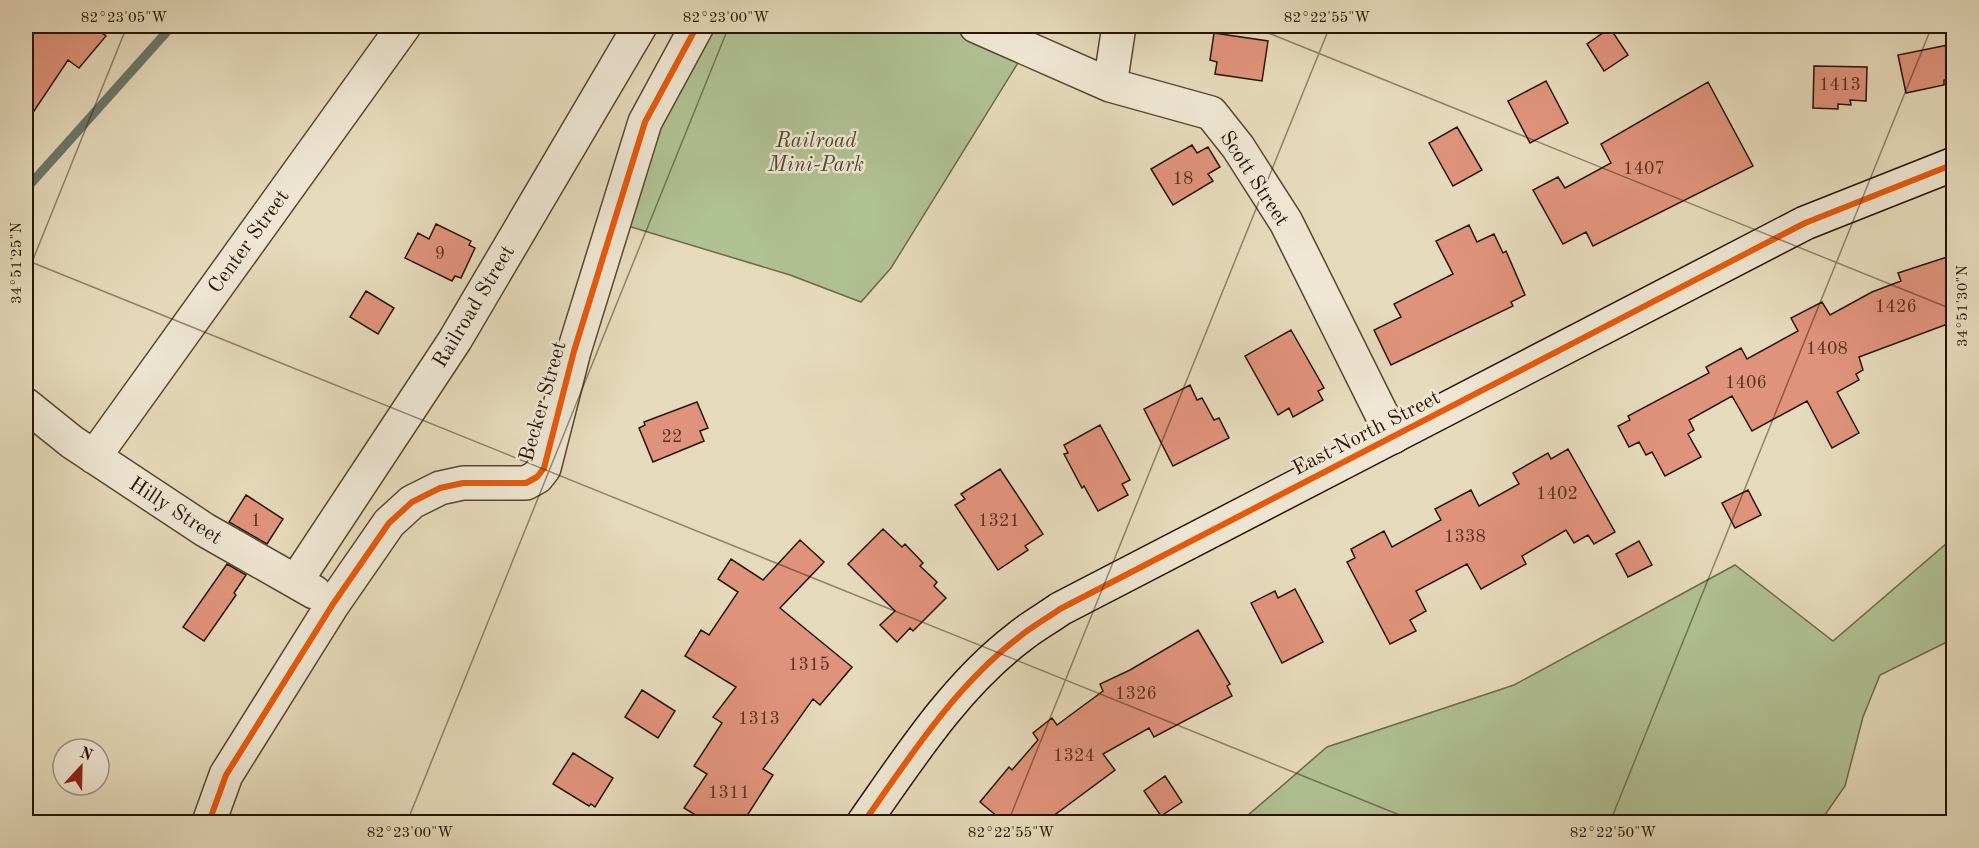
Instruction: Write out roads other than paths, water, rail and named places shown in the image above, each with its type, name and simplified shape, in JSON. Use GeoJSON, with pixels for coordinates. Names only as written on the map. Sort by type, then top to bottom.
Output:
{"type":"FeatureCollection","features":[{"type":"Feature","properties":{"kind":"street","name":"Center Street"},"geometry":{"type":"LineString","coordinates":[[94,457],[404,26]]}},
{"type":"Feature","properties":{"kind":"street","name":"Railroad Street"},"geometry":{"type":"LineString","coordinates":[[296,581],[455,339],[640,26]]}},
{"type":"Feature","properties":{"kind":"street","name":"Becker Street"},"geometry":{"type":"LineString","coordinates":[[209,822],[226,775],[333,603],[389,523],[412,502],[440,488],[463,483],[526,483],[537,477],[544,468],[574,351],[645,122],[697,26]]}},
{"type":"Feature","properties":{"kind":"street","name":"Scott Street"},"geometry":{"type":"LineString","coordinates":[[976,26],[1110,85],[1211,113],[1238,147],[1286,222],[1393,437]]}},
{"type":"Feature","properties":{"kind":"street"},"geometry":{"type":"LineString","coordinates":[[1110,85],[1119,26]]}},
{"type":"Feature","properties":{"kind":"street","name":"East North Street"},"geometry":{"type":"LineString","coordinates":[[864,822],[920,742],[974,679],[1017,638],[1060,609],[1805,223],[1953,164]]}},
{"type":"Feature","properties":{"kind":"street","name":"Hilly Street"},"geometry":{"type":"LineString","coordinates":[[26,405],[94,457],[205,530],[333,603]]}},
{"type":"Feature","properties":{"kind":"waterway"},"geometry":{"type":"LineString","coordinates":[[26,189],[172,26]]}},
{"type":"Feature","properties":{"kind":"park label","name":"Railroad Mini-Park"},"geometry":{"type":"Point","coordinates":[816,152]}}]}
